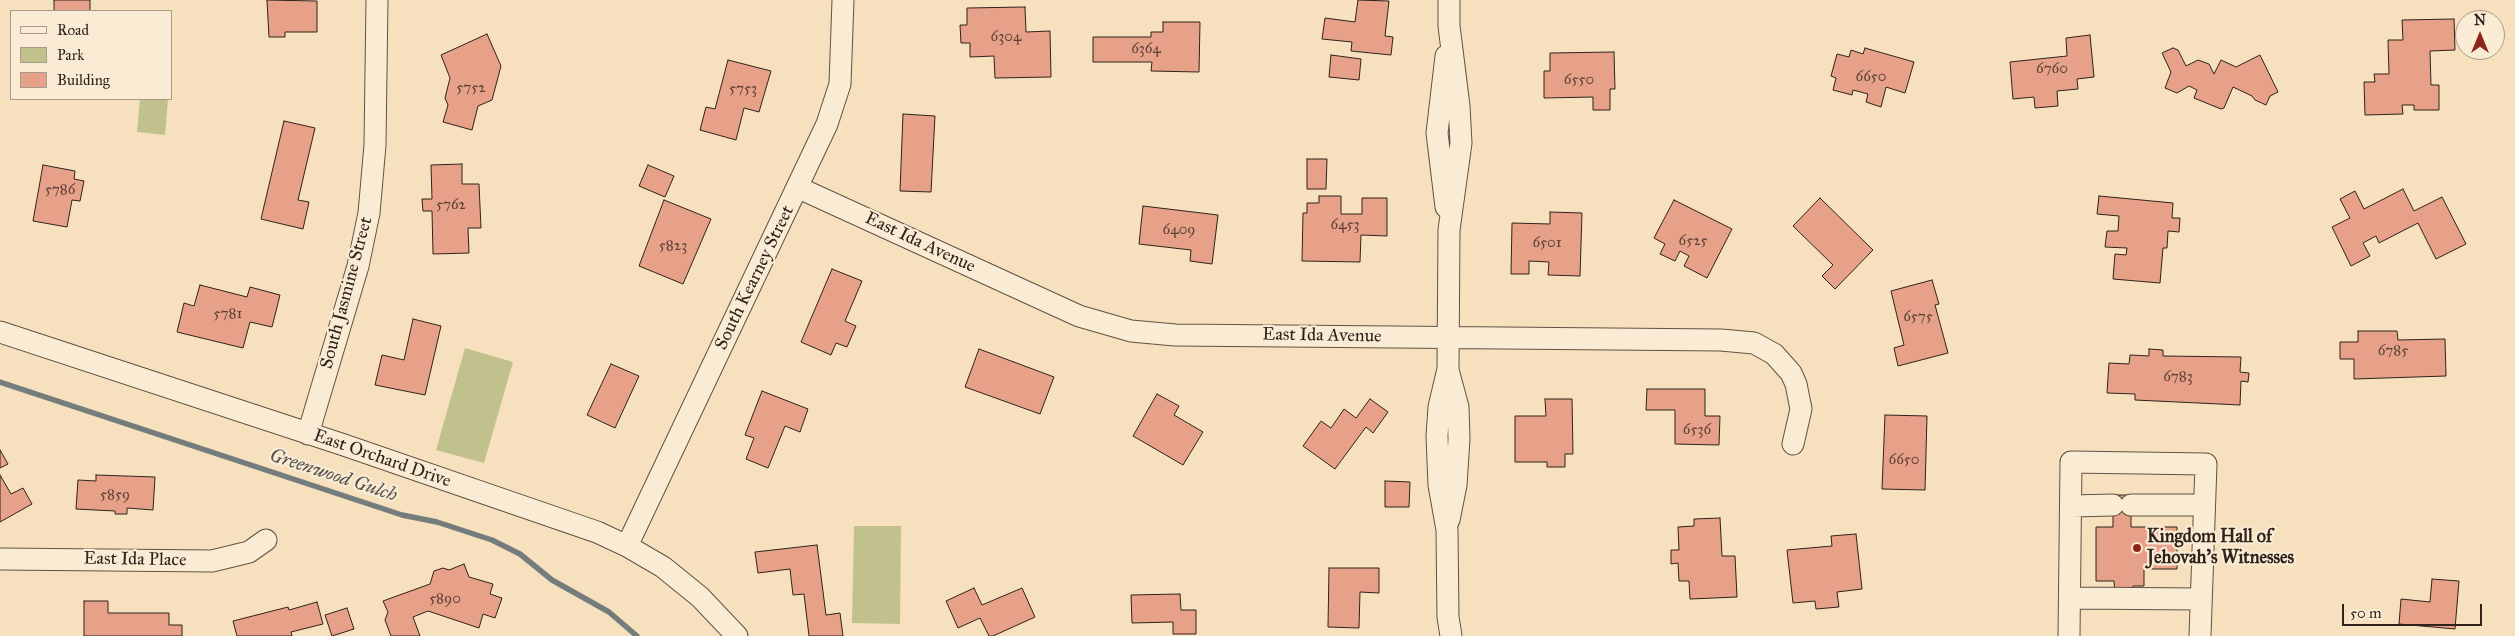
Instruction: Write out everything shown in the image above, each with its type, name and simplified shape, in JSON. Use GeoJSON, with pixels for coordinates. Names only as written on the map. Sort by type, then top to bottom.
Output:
{"type":"FeatureCollection","features":[{"type":"Feature","properties":{"kind":"street","name":"South Jasmine Street"},"geometry":{"type":"LineString","coordinates":[[308,434],[358,266],[369,213],[375,145],[376,0]]}},
{"type":"Feature","properties":{"kind":"street","name":"South Kearney Street"},"geometry":{"type":"LineString","coordinates":[[627,546],[799,188],[827,124],[838,94],[843,57],[843,0]]}},
{"type":"Feature","properties":{"kind":"street"},"geometry":{"type":"LineString","coordinates":[[1448,630],[1447,530],[1456,484],[1459,439],[1458,407],[1448,369],[1449,230],[1437,133],[1449,26],[1449,0]]}},
{"type":"Feature","properties":{"kind":"street","name":"East Ida Avenue"},"geometry":{"type":"LineString","coordinates":[[799,188],[1079,316],[1115,328],[1150,334],[1721,340],[1754,343],[1774,354],[1791,373],[1796,384],[1801,409],[1794,444]]}},
{"type":"Feature","properties":{"kind":"street","name":"East Orchard Drive"},"geometry":{"type":"LineString","coordinates":[[0,332],[568,522],[627,546],[681,581],[737,636]]}},
{"type":"Feature","properties":{"kind":"street"},"geometry":{"type":"LineString","coordinates":[[2069,636],[2071,462],[2206,464],[2200,636]]}},
{"type":"Feature","properties":{"kind":"street"},"geometry":{"type":"LineString","coordinates":[[2071,506],[2204,505]]}},
{"type":"Feature","properties":{"kind":"street","name":"East Ida Place"},"geometry":{"type":"LineString","coordinates":[[0,559],[212,561],[249,552],[266,540]]}},
{"type":"Feature","properties":{"kind":"street"},"geometry":{"type":"LineString","coordinates":[[2070,598],[2201,599]]}},
{"type":"Feature","properties":{"kind":"green space"},"geometry":{"type":"Polygon","coordinates":[[[140,100],[168,100],[165,135],[137,132],[140,100]]]}},
{"type":"Feature","properties":{"kind":"green space"},"geometry":{"type":"Polygon","coordinates":[[[465,348],[513,362],[484,463],[436,450],[465,348]]]}},
{"type":"Feature","properties":{"kind":"green space"},"geometry":{"type":"Polygon","coordinates":[[[854,526],[901,526],[900,624],[852,623],[854,526]]]}},
{"type":"Feature","properties":{"kind":"building"},"geometry":{"type":"Polygon","coordinates":[[[54,0],[90,0],[90,10],[54,10],[54,0]]]}},
{"type":"Feature","properties":{"kind":"building"},"geometry":{"type":"Polygon","coordinates":[[[267,0],[317,1],[317,32],[285,32],[285,37],[269,37],[267,0]]]}},
{"type":"Feature","properties":{"kind":"building"},"geometry":{"type":"Polygon","coordinates":[[[1358,0],[1389,1],[1385,36],[1393,37],[1391,55],[1351,51],[1352,42],[1322,39],[1325,18],[1355,22],[1358,0]]]}},
{"type":"Feature","properties":{"kind":"building"},"geometry":{"type":"Polygon","coordinates":[[[1025,7],[1026,32],[1050,31],[1051,77],[995,78],[994,56],[970,57],[970,43],[961,43],[960,25],[967,25],[967,8],[1025,7]]]}},
{"type":"Feature","properties":{"kind":"building"},"geometry":{"type":"Polygon","coordinates":[[[2454,19],[2455,50],[2430,51],[2431,85],[2439,85],[2439,110],[2414,110],[2414,105],[2402,105],[2403,114],[2365,115],[2364,82],[2375,82],[2374,74],[2389,74],[2388,40],[2403,40],[2402,20],[2454,19]]]}},
{"type":"Feature","properties":{"kind":"building"},"geometry":{"type":"Polygon","coordinates":[[[1163,22],[1200,22],[1199,72],[1151,71],[1152,62],[1093,62],[1093,37],[1151,37],[1151,32],[1163,32],[1163,22]]]}},
{"type":"Feature","properties":{"kind":"building"},"geometry":{"type":"Polygon","coordinates":[[[487,34],[501,66],[492,100],[478,106],[472,130],[443,122],[448,105],[445,98],[450,78],[441,55],[487,34]]]}},
{"type":"Feature","properties":{"kind":"building"},"geometry":{"type":"Polygon","coordinates":[[[2090,35],[2094,77],[2077,79],[2078,89],[2057,91],[2058,106],[2035,108],[2034,97],[2013,99],[2010,62],[2067,56],[2066,38],[2090,35]]]}},
{"type":"Feature","properties":{"kind":"building"},"geometry":{"type":"Polygon","coordinates":[[[1865,48],[1914,62],[1905,93],[1886,87],[1881,107],[1866,102],[1868,94],[1853,90],[1852,95],[1833,90],[1836,78],[1831,76],[1837,54],[1849,57],[1851,50],[1863,54],[1865,48]]]}},
{"type":"Feature","properties":{"kind":"building"},"geometry":{"type":"Polygon","coordinates":[[[2173,48],[2178,50],[2186,66],[2198,60],[2209,64],[2214,74],[2221,60],[2236,67],[2260,55],[2278,92],[2270,96],[2266,105],[2233,87],[2224,108],[2221,109],[2194,98],[2197,90],[2189,86],[2177,93],[2165,88],[2171,72],[2162,53],[2173,48]]]}},
{"type":"Feature","properties":{"kind":"building"},"geometry":{"type":"Polygon","coordinates":[[[1614,52],[1615,89],[1610,89],[1610,110],[1593,110],[1593,97],[1544,98],[1544,71],[1550,71],[1550,53],[1614,52]]]}},
{"type":"Feature","properties":{"kind":"building"},"geometry":{"type":"Polygon","coordinates":[[[1331,55],[1361,59],[1359,80],[1329,77],[1331,55]]]}},
{"type":"Feature","properties":{"kind":"building"},"geometry":{"type":"Polygon","coordinates":[[[728,60],[771,71],[759,112],[744,108],[736,140],[700,130],[706,107],[715,109],[728,60]]]}},
{"type":"Feature","properties":{"kind":"building"},"geometry":{"type":"Polygon","coordinates":[[[903,114],[935,116],[931,192],[900,191],[903,114]]]}},
{"type":"Feature","properties":{"kind":"building"},"geometry":{"type":"Polygon","coordinates":[[[284,121],[315,128],[298,200],[309,202],[303,229],[261,219],[284,121]]]}},
{"type":"Feature","properties":{"kind":"building"},"geometry":{"type":"Polygon","coordinates":[[[1307,159],[1327,159],[1326,189],[1307,189],[1307,159]]]}},
{"type":"Feature","properties":{"kind":"building"},"geometry":{"type":"Polygon","coordinates":[[[462,164],[462,184],[479,184],[481,228],[468,228],[469,253],[433,254],[432,211],[423,211],[422,199],[432,199],[431,165],[462,164]]]}},
{"type":"Feature","properties":{"kind":"building"},"geometry":{"type":"Polygon","coordinates":[[[43,165],[75,171],[74,179],[84,181],[80,201],[72,200],[67,227],[33,221],[43,165]]]}},
{"type":"Feature","properties":{"kind":"building"},"geometry":{"type":"Polygon","coordinates":[[[648,165],[674,176],[665,197],[639,186],[648,165]]]}},
{"type":"Feature","properties":{"kind":"building"},"geometry":{"type":"Polygon","coordinates":[[[2403,189],[2414,211],[2442,197],[2466,244],[2436,259],[2418,223],[2379,243],[2376,236],[2363,243],[2370,256],[2351,266],[2332,227],[2350,218],[2340,199],[2355,191],[2364,209],[2403,189]]]}},
{"type":"Feature","properties":{"kind":"building"},"geometry":{"type":"Polygon","coordinates":[[[1319,196],[1341,196],[1341,214],[1362,214],[1362,198],[1387,198],[1387,236],[1361,235],[1360,262],[1302,261],[1303,213],[1307,213],[1307,203],[1319,203],[1319,196]]]}},
{"type":"Feature","properties":{"kind":"building"},"geometry":{"type":"Polygon","coordinates":[[[2099,196],[2173,203],[2172,218],[2180,218],[2179,232],[2168,231],[2167,248],[2163,248],[2160,283],[2113,279],[2115,254],[2126,255],[2127,248],[2105,247],[2107,231],[2118,231],[2119,216],[2097,214],[2099,196]]]}},
{"type":"Feature","properties":{"kind":"building"},"geometry":{"type":"Polygon","coordinates":[[[1820,198],[1873,250],[1835,289],[1822,276],[1833,265],[1793,226],[1820,198]]]}},
{"type":"Feature","properties":{"kind":"building"},"geometry":{"type":"Polygon","coordinates":[[[664,200],[711,219],[683,284],[639,266],[664,200]]]}},
{"type":"Feature","properties":{"kind":"building"},"geometry":{"type":"Polygon","coordinates":[[[1674,200],[1732,229],[1707,278],[1684,266],[1689,256],[1680,251],[1675,261],[1660,254],[1665,244],[1654,238],[1674,200]]]}},
{"type":"Feature","properties":{"kind":"building"},"geometry":{"type":"Polygon","coordinates":[[[1143,206],[1218,215],[1212,264],[1190,261],[1191,250],[1139,244],[1143,206]]]}},
{"type":"Feature","properties":{"kind":"building"},"geometry":{"type":"Polygon","coordinates":[[[1550,212],[1582,213],[1580,276],[1548,275],[1549,262],[1529,261],[1529,274],[1511,274],[1512,223],[1550,224],[1550,212]]]}},
{"type":"Feature","properties":{"kind":"building"},"geometry":{"type":"Polygon","coordinates":[[[832,269],[862,281],[845,321],[856,326],[847,347],[836,343],[831,355],[801,342],[832,269]]]}},
{"type":"Feature","properties":{"kind":"building"},"geometry":{"type":"Polygon","coordinates":[[[1932,280],[1939,304],[1935,305],[1948,353],[1898,366],[1894,348],[1904,345],[1891,291],[1932,280]]]}},
{"type":"Feature","properties":{"kind":"building"},"geometry":{"type":"Polygon","coordinates":[[[200,285],[247,297],[250,287],[280,295],[272,327],[250,322],[243,348],[177,332],[184,303],[194,306],[200,285]]]}},
{"type":"Feature","properties":{"kind":"building"},"geometry":{"type":"Polygon","coordinates":[[[413,319],[441,326],[425,395],[375,385],[382,355],[404,360],[413,319]]]}},
{"type":"Feature","properties":{"kind":"building"},"geometry":{"type":"Polygon","coordinates":[[[2358,331],[2397,331],[2398,340],[2445,339],[2446,376],[2354,379],[2354,359],[2340,359],[2340,342],[2358,342],[2358,331]]]}},
{"type":"Feature","properties":{"kind":"building"},"geometry":{"type":"Polygon","coordinates":[[[979,349],[1054,377],[1040,414],[965,387],[979,349]]]}},
{"type":"Feature","properties":{"kind":"building"},"geometry":{"type":"Polygon","coordinates":[[[2149,349],[2163,350],[2163,356],[2241,357],[2240,372],[2249,373],[2248,382],[2241,381],[2240,405],[2135,400],[2135,394],[2107,393],[2109,363],[2129,364],[2130,355],[2149,356],[2149,349]]]}},
{"type":"Feature","properties":{"kind":"building"},"geometry":{"type":"Polygon","coordinates":[[[611,364],[639,376],[615,428],[587,415],[611,364]]]}},
{"type":"Feature","properties":{"kind":"building"},"geometry":{"type":"Polygon","coordinates":[[[1647,389],[1705,389],[1705,416],[1720,416],[1719,445],[1675,444],[1675,410],[1646,410],[1647,389]]]}},
{"type":"Feature","properties":{"kind":"building"},"geometry":{"type":"Polygon","coordinates":[[[762,391],[808,409],[800,432],[785,426],[768,468],[746,459],[754,438],[745,435],[762,391]]]}},
{"type":"Feature","properties":{"kind":"building"},"geometry":{"type":"Polygon","coordinates":[[[1157,394],[1179,406],[1174,415],[1203,432],[1183,465],[1133,436],[1157,394]]]}},
{"type":"Feature","properties":{"kind":"building"},"geometry":{"type":"Polygon","coordinates":[[[1370,399],[1388,412],[1373,433],[1366,427],[1335,469],[1303,446],[1321,421],[1331,428],[1344,409],[1356,418],[1370,399]]]}},
{"type":"Feature","properties":{"kind":"building"},"geometry":{"type":"Polygon","coordinates":[[[1545,399],[1572,399],[1573,454],[1565,454],[1565,467],[1547,467],[1547,462],[1515,462],[1515,416],[1546,416],[1545,399]]]}},
{"type":"Feature","properties":{"kind":"building"},"geometry":{"type":"Polygon","coordinates":[[[1885,415],[1927,416],[1925,490],[1882,489],[1885,415]]]}},
{"type":"Feature","properties":{"kind":"building"},"geometry":{"type":"Polygon","coordinates":[[[0,450],[8,464],[0,468],[0,450]]]}},
{"type":"Feature","properties":{"kind":"building"},"geometry":{"type":"Polygon","coordinates":[[[0,475],[11,494],[23,488],[32,504],[0,522],[0,475]]]}},
{"type":"Feature","properties":{"kind":"building"},"geometry":{"type":"Polygon","coordinates":[[[96,475],[155,477],[153,510],[127,508],[127,514],[115,514],[115,511],[76,509],[78,480],[96,481],[96,475]]]}},
{"type":"Feature","properties":{"kind":"building"},"geometry":{"type":"Polygon","coordinates":[[[1385,481],[1410,482],[1409,507],[1385,507],[1385,481]]]}},
{"type":"Feature","properties":{"kind":"building","name":"Kingdom Hall of Jehovah's Witnesses"},"geometry":{"type":"Polygon","coordinates":[[[2113,495],[2131,495],[2131,527],[2177,527],[2177,569],[2144,569],[2144,586],[2133,586],[2133,595],[2115,595],[2114,581],[2096,581],[2096,527],[2113,527],[2113,495]]]}},
{"type":"Feature","properties":{"kind":"building"},"geometry":{"type":"Polygon","coordinates":[[[1720,518],[1722,556],[1735,556],[1737,597],[1690,599],[1689,581],[1679,581],[1678,563],[1671,564],[1671,550],[1679,550],[1678,527],[1694,526],[1694,519],[1720,518]]]}},
{"type":"Feature","properties":{"kind":"building"},"geometry":{"type":"Polygon","coordinates":[[[1856,534],[1862,589],[1837,592],[1839,607],[1816,609],[1815,601],[1793,603],[1787,550],[1832,546],[1831,536],[1856,534]]]}},
{"type":"Feature","properties":{"kind":"building"},"geometry":{"type":"Polygon","coordinates":[[[817,545],[826,615],[840,613],[843,636],[809,636],[804,594],[793,595],[790,569],[758,573],[755,552],[817,545]]]}},
{"type":"Feature","properties":{"kind":"building"},"geometry":{"type":"Polygon","coordinates":[[[464,564],[469,577],[493,584],[490,594],[502,598],[495,618],[483,614],[479,628],[428,611],[413,617],[420,636],[391,636],[385,620],[388,612],[383,601],[430,584],[434,571],[443,568],[449,570],[464,564]]]}},
{"type":"Feature","properties":{"kind":"building"},"geometry":{"type":"Polygon","coordinates":[[[1329,568],[1379,568],[1379,593],[1360,592],[1359,628],[1328,627],[1329,568]]]}},
{"type":"Feature","properties":{"kind":"building"},"geometry":{"type":"Polygon","coordinates":[[[2432,579],[2459,581],[2455,629],[2399,624],[2401,599],[2430,602],[2432,579]]]}},
{"type":"Feature","properties":{"kind":"building"},"geometry":{"type":"Polygon","coordinates":[[[974,588],[982,605],[1022,588],[1035,617],[993,636],[989,636],[980,618],[958,628],[946,601],[974,588]]]}},
{"type":"Feature","properties":{"kind":"building"},"geometry":{"type":"Polygon","coordinates":[[[1180,594],[1181,610],[1196,610],[1196,634],[1173,634],[1173,622],[1132,623],[1131,595],[1180,594]]]}},
{"type":"Feature","properties":{"kind":"building"},"geometry":{"type":"Polygon","coordinates":[[[84,601],[108,601],[108,613],[169,613],[169,625],[182,625],[182,636],[84,636],[84,601]]]}},
{"type":"Feature","properties":{"kind":"building"},"geometry":{"type":"Polygon","coordinates":[[[317,602],[323,624],[291,632],[292,636],[237,636],[233,621],[288,607],[289,610],[317,602]]]}},
{"type":"Feature","properties":{"kind":"building"},"geometry":{"type":"Polygon","coordinates":[[[347,608],[354,629],[332,636],[325,615],[347,608]]]}},
{"type":"Feature","properties":{"kind":"waterway","name":"Greenwood Gulch"},"geometry":{"type":"LineString","coordinates":[[0,382],[402,515],[437,522],[492,540],[520,554],[552,580],[609,612],[637,636]]}},
{"type":"Feature","properties":{"kind":"place","name":"Kingdom Hall of Jehovah's Witnesses"},"geometry":{"type":"Point","coordinates":[2137,548]}}]}
